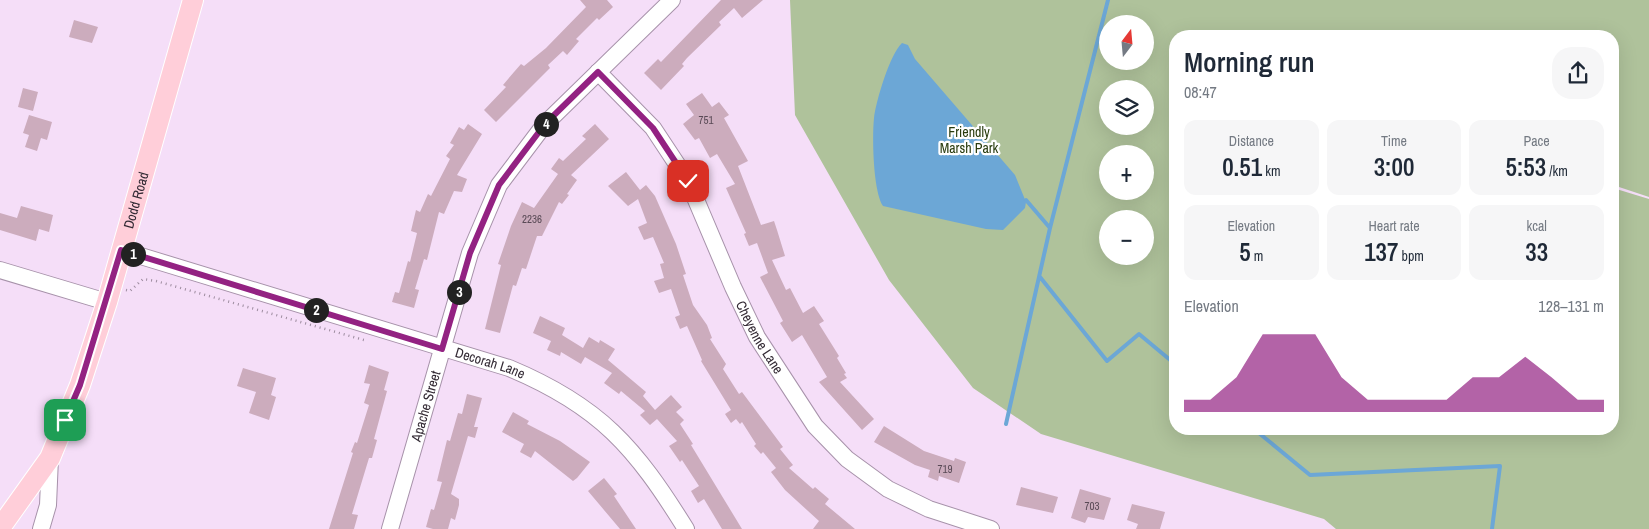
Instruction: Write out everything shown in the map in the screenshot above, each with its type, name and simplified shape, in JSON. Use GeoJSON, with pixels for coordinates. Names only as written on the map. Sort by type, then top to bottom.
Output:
{"type":"FeatureCollection","features":[{"type":"Feature","properties":{"kind":"main road","name":"Dodd Road"},"geometry":{"type":"LineString","coordinates":[[0,528],[50,458],[80,385],[107,302],[193,0]]}},
{"type":"Feature","properties":{"kind":"street","name":"Apache Street"},"geometry":{"type":"LineString","coordinates":[[390,529],[470,253],[499,185],[545,124],[672,0]]}},
{"type":"Feature","properties":{"kind":"street","name":"Cheyenne Lane"},"geometry":{"type":"LineString","coordinates":[[598,72],[653,128],[688,181],[733,287],[757,337],[815,426],[847,459],[888,489],[929,510],[980,528]]}},
{"type":"Feature","properties":{"kind":"street","name":"Decorah Lane"},"geometry":{"type":"LineString","coordinates":[[121,250],[509,368],[546,383],[585,407],[620,437],[656,480],[686,529]]}},
{"type":"Feature","properties":{"kind":"street"},"geometry":{"type":"LineString","coordinates":[[0,270],[107,302]]}},
{"type":"Feature","properties":{"kind":"street"},"geometry":{"type":"LineString","coordinates":[[41,529],[48,505],[50,458]]}},
{"type":"Feature","properties":{"kind":"path"},"geometry":{"type":"LineString","coordinates":[[130,291],[143,279],[156,281],[373,343]]}},
{"type":"Feature","properties":{"kind":"green space","name":"Friendly Marsh Park"},"geometry":{"type":"Polygon","coordinates":[[[790,0],[1649,0],[1649,197],[1619,187],[1619,30],[1169,30],[1169,435],[1619,435],[1619,190],[1649,199],[1649,529],[1336,529],[1324,519],[1041,434],[973,388],[889,280],[795,115],[790,0]]]}},
{"type":"Feature","properties":{"kind":"water"},"geometry":{"type":"Polygon","coordinates":[[[902,43],[908,45],[915,59],[1015,175],[1026,202],[1025,208],[1003,230],[986,229],[883,206],[875,177],[873,150],[874,118],[888,67],[902,43]]]}},
{"type":"Feature","properties":{"kind":"building"},"geometry":{"type":"Polygon","coordinates":[[[580,0],[607,0],[613,7],[599,20],[597,18],[576,39],[579,41],[567,55],[563,51],[548,65],[550,68],[496,122],[484,110],[506,87],[503,85],[521,64],[524,66],[546,48],[586,7],[580,0]]]}},
{"type":"Feature","properties":{"kind":"building"},"geometry":{"type":"Polygon","coordinates":[[[721,0],[763,0],[742,18],[734,8],[719,22],[721,25],[687,58],[682,64],[684,66],[661,90],[644,73],[658,59],[661,62],[721,0]]]}},
{"type":"Feature","properties":{"kind":"building"},"geometry":{"type":"Polygon","coordinates":[[[74,20],[98,27],[92,43],[69,37],[74,20]]]}},
{"type":"Feature","properties":{"kind":"building"},"geometry":{"type":"Polygon","coordinates":[[[23,88],[38,92],[33,111],[18,107],[23,88]]]}},
{"type":"Feature","properties":{"kind":"building"},"geometry":{"type":"Polygon","coordinates":[[[702,93],[712,107],[719,102],[729,115],[724,118],[748,161],[738,166],[761,225],[774,221],[777,230],[785,256],[772,260],[786,290],[790,288],[803,313],[814,306],[824,321],[819,324],[839,356],[837,358],[846,373],[844,374],[847,378],[840,382],[874,419],[862,430],[819,382],[827,377],[802,335],[792,342],[780,323],[783,321],[760,277],[768,273],[757,243],[749,246],[744,234],[746,233],[726,188],[735,184],[717,154],[710,158],[699,138],[695,140],[683,124],[694,115],[686,104],[702,93]]]}},
{"type":"Feature","properties":{"kind":"building"},"geometry":{"type":"Polygon","coordinates":[[[29,115],[52,122],[47,140],[41,138],[37,151],[25,147],[29,135],[23,133],[29,115]]]}},
{"type":"Feature","properties":{"kind":"building"},"geometry":{"type":"Polygon","coordinates":[[[468,124],[482,134],[457,175],[467,179],[462,192],[454,191],[444,214],[439,212],[427,260],[424,259],[415,289],[419,290],[414,308],[392,302],[395,292],[399,293],[408,261],[410,262],[417,233],[411,231],[416,210],[420,212],[428,194],[431,196],[450,159],[446,156],[454,145],[450,143],[459,127],[464,130],[468,124]]]}},
{"type":"Feature","properties":{"kind":"building"},"geometry":{"type":"Polygon","coordinates":[[[595,124],[609,139],[571,175],[577,180],[562,204],[559,202],[542,236],[537,236],[526,269],[522,268],[516,286],[513,285],[500,333],[485,329],[501,265],[498,264],[511,226],[522,202],[534,208],[558,174],[551,169],[559,158],[563,161],[586,139],[582,136],[595,124]]]}},
{"type":"Feature","properties":{"kind":"building"},"geometry":{"type":"Polygon","coordinates":[[[626,172],[640,190],[646,185],[655,196],[676,244],[686,274],[683,275],[693,305],[707,325],[712,338],[710,339],[726,364],[723,369],[739,394],[742,392],[783,447],[780,449],[793,465],[789,468],[813,489],[815,487],[829,499],[825,504],[855,529],[813,529],[819,521],[785,490],[771,472],[776,468],[763,452],[761,454],[754,446],[756,444],[742,422],[740,424],[736,419],[731,423],[725,414],[731,410],[701,361],[687,326],[680,329],[675,317],[680,315],[671,289],[659,293],[654,281],[664,278],[660,264],[664,263],[653,237],[644,240],[638,227],[647,223],[638,199],[628,206],[608,186],[626,172]]]}},
{"type":"Feature","properties":{"kind":"building"},"geometry":{"type":"Polygon","coordinates":[[[21,206],[53,215],[49,232],[39,229],[36,241],[0,230],[0,213],[17,218],[21,206]]]}},
{"type":"Feature","properties":{"kind":"building"},"geometry":{"type":"Polygon","coordinates":[[[540,316],[565,328],[562,335],[583,348],[589,337],[599,343],[600,340],[615,349],[608,360],[646,392],[643,396],[655,410],[671,395],[682,407],[676,412],[684,420],[680,424],[693,444],[691,445],[742,529],[722,529],[704,499],[698,503],[691,491],[699,486],[682,460],[680,462],[669,446],[677,441],[657,419],[650,425],[640,415],[645,411],[621,391],[619,394],[604,383],[612,373],[585,357],[581,364],[561,352],[560,356],[547,350],[551,341],[533,333],[540,316]]]}},
{"type":"Feature","properties":{"kind":"building"},"geometry":{"type":"Polygon","coordinates":[[[369,365],[389,372],[384,390],[387,391],[374,439],[377,440],[372,458],[369,458],[352,514],[358,515],[354,529],[329,529],[353,453],[351,452],[355,442],[357,443],[369,405],[364,403],[370,384],[364,383],[369,365]]]}},
{"type":"Feature","properties":{"kind":"building"},"geometry":{"type":"Polygon","coordinates":[[[243,368],[276,378],[271,395],[276,397],[269,420],[249,413],[256,392],[237,386],[243,368]]]}},
{"type":"Feature","properties":{"kind":"building"},"geometry":{"type":"Polygon","coordinates":[[[467,394],[482,398],[474,427],[478,427],[475,438],[468,436],[451,494],[459,499],[459,505],[455,520],[451,518],[448,529],[433,529],[426,527],[431,509],[434,510],[442,482],[437,481],[447,440],[450,441],[458,413],[462,414],[467,394]]]}},
{"type":"Feature","properties":{"kind":"building"},"geometry":{"type":"Polygon","coordinates":[[[513,412],[529,421],[527,424],[560,441],[590,462],[577,478],[573,481],[535,451],[531,458],[520,452],[524,444],[502,432],[513,412]]]}},
{"type":"Feature","properties":{"kind":"building"},"geometry":{"type":"Polygon","coordinates":[[[884,426],[924,451],[954,461],[955,458],[966,462],[959,483],[939,476],[938,481],[928,477],[930,470],[915,465],[874,442],[884,426]]]}},
{"type":"Feature","properties":{"kind":"building"},"geometry":{"type":"Polygon","coordinates":[[[604,478],[617,494],[614,496],[636,529],[620,529],[588,491],[604,478]]]}},
{"type":"Feature","properties":{"kind":"building"},"geometry":{"type":"Polygon","coordinates":[[[1021,487],[1058,497],[1053,513],[1016,505],[1021,487]]]}},
{"type":"Feature","properties":{"kind":"building"},"geometry":{"type":"Polygon","coordinates":[[[1080,489],[1111,498],[1104,520],[1088,517],[1085,523],[1071,518],[1080,489]]]}},
{"type":"Feature","properties":{"kind":"building"},"geometry":{"type":"Polygon","coordinates":[[[1132,504],[1165,512],[1160,529],[1136,529],[1138,524],[1127,520],[1132,504]]]}},
{"type":"Feature","properties":{"kind":"waterway"},"geometry":{"type":"LineString","coordinates":[[1006,424],[1050,228],[1108,0]]}},
{"type":"Feature","properties":{"kind":"waterway"},"geometry":{"type":"LineString","coordinates":[[1026,200],[1050,228]]}},
{"type":"Feature","properties":{"kind":"waterway"},"geometry":{"type":"LineString","coordinates":[[1040,277],[1107,361],[1139,334],[1169,359]]}},
{"type":"Feature","properties":{"kind":"waterway"},"geometry":{"type":"LineString","coordinates":[[1261,435],[1310,475],[1500,466],[1492,529]]}},
{"type":"Feature","properties":{"kind":"route"},"geometry":{"type":"LineString","coordinates":[[65,420],[80,385],[107,302],[121,250],[442,349],[470,253],[499,185],[545,124],[598,72],[653,128],[688,181]]}}]}
